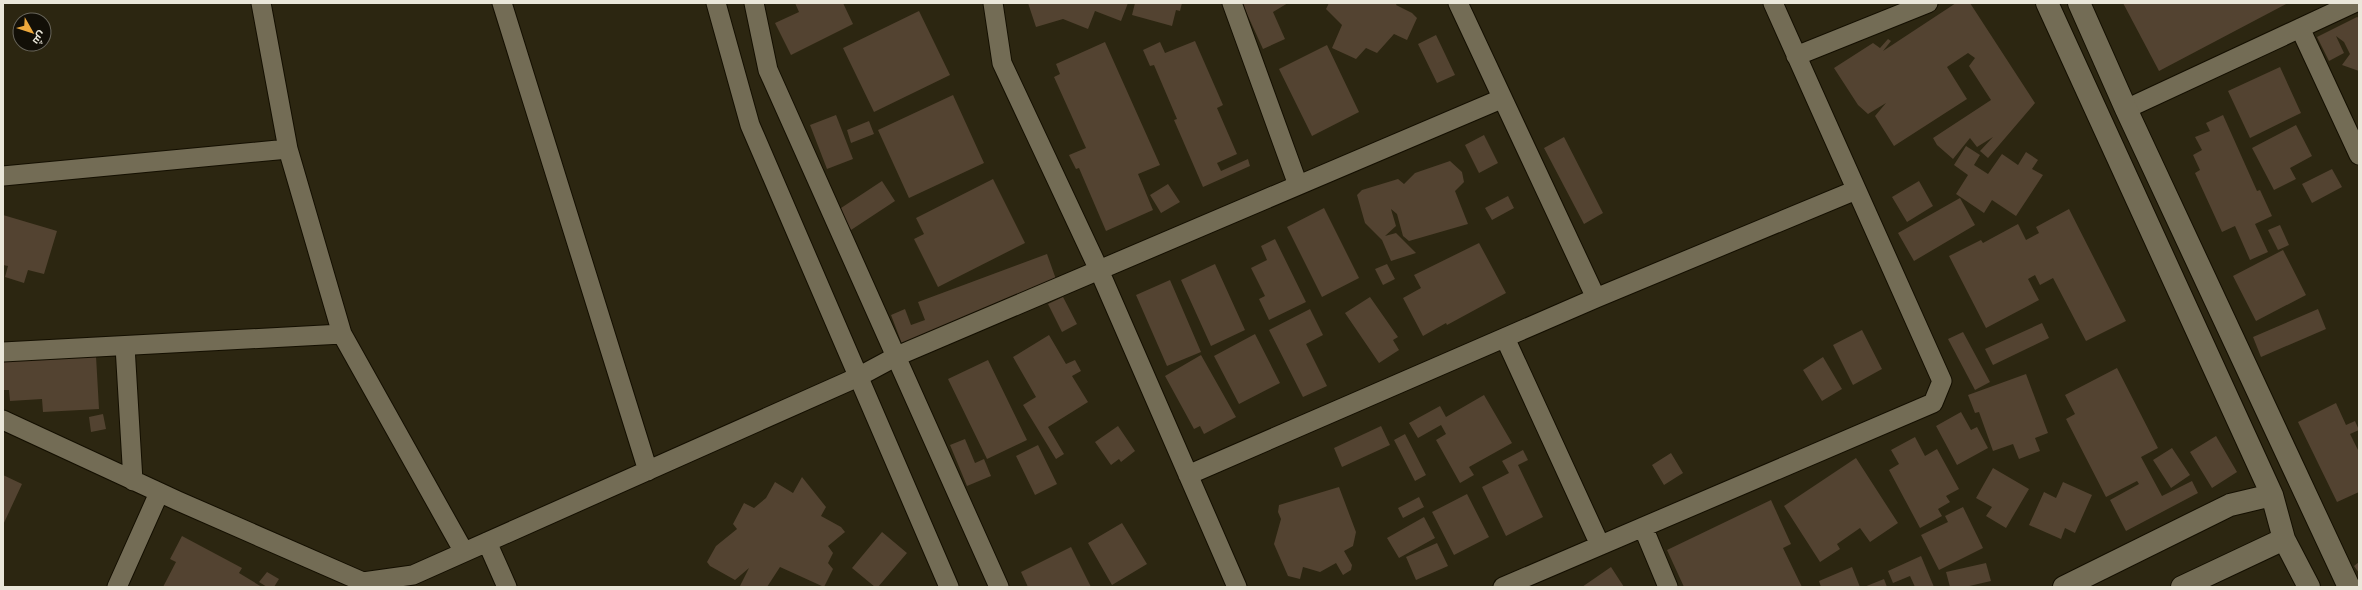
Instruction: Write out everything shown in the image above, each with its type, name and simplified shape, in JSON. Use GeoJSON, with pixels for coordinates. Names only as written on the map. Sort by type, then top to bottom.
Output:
{"type":"FeatureCollection","features":[{"type":"Feature","properties":{"kind":"street"},"geometry":{"type":"LineString","coordinates":[[261,3],[288,149],[342,334],[464,552]]}},
{"type":"Feature","properties":{"kind":"street"},"geometry":{"type":"LineString","coordinates":[[502,3],[648,471]]}},
{"type":"Feature","properties":{"kind":"street"},"geometry":{"type":"LineString","coordinates":[[716,3],[750,125],[949,587]]}},
{"type":"Feature","properties":{"kind":"street"},"geometry":{"type":"LineString","coordinates":[[754,3],[768,70],[999,587]]}},
{"type":"Feature","properties":{"kind":"street"},"geometry":{"type":"LineString","coordinates":[[993,3],[1002,63],[1099,270],[1237,587]]}},
{"type":"Feature","properties":{"kind":"street"},"geometry":{"type":"LineString","coordinates":[[1232,3],[1298,185]]}},
{"type":"Feature","properties":{"kind":"street"},"geometry":{"type":"LineString","coordinates":[[1458,3],[1501,99],[1596,298]]}},
{"type":"Feature","properties":{"kind":"street"},"geometry":{"type":"LineString","coordinates":[[1503,587],[1933,403],[1942,381],[1773,3]]}},
{"type":"Feature","properties":{"kind":"street"},"geometry":{"type":"LineString","coordinates":[[1796,56],[1928,3]]}},
{"type":"Feature","properties":{"kind":"street"},"geometry":{"type":"LineString","coordinates":[[2047,3],[2272,495],[2284,539],[2309,587]]}},
{"type":"Feature","properties":{"kind":"street"},"geometry":{"type":"LineString","coordinates":[[2080,3],[2126,109],[2348,587]]}},
{"type":"Feature","properties":{"kind":"street"},"geometry":{"type":"LineString","coordinates":[[2126,109],[2354,3]]}},
{"type":"Feature","properties":{"kind":"street"},"geometry":{"type":"LineString","coordinates":[[2300,28],[2359,155]]}},
{"type":"Feature","properties":{"kind":"street"},"geometry":{"type":"LineString","coordinates":[[3,420],[159,493],[363,582],[413,575],[858,377],[897,356],[1501,99]]}},
{"type":"Feature","properties":{"kind":"street"},"geometry":{"type":"LineString","coordinates":[[3,176],[288,149]]}},
{"type":"Feature","properties":{"kind":"street"},"geometry":{"type":"LineString","coordinates":[[1188,475],[1596,298],[1856,190]]}},
{"type":"Feature","properties":{"kind":"street"},"geometry":{"type":"LineString","coordinates":[[3,352],[342,334]]}},
{"type":"Feature","properties":{"kind":"street"},"geometry":{"type":"LineString","coordinates":[[1505,338],[1600,545]]}},
{"type":"Feature","properties":{"kind":"street"},"geometry":{"type":"LineString","coordinates":[[125,346],[133,481]]}},
{"type":"Feature","properties":{"kind":"street"},"geometry":{"type":"LineString","coordinates":[[117,587],[159,493]]}},
{"type":"Feature","properties":{"kind":"street"},"geometry":{"type":"LineString","coordinates":[[2064,587],[2230,505],[2272,495]]}},
{"type":"Feature","properties":{"kind":"street"},"geometry":{"type":"LineString","coordinates":[[1643,528],[1668,587]]}},
{"type":"Feature","properties":{"kind":"street"},"geometry":{"type":"LineString","coordinates":[[2182,587],[2284,539]]}},
{"type":"Feature","properties":{"kind":"street"},"geometry":{"type":"LineString","coordinates":[[487,542],[507,587]]}},
{"type":"Feature","properties":{"kind":"building"},"geometry":{"type":"Polygon","coordinates":[[[795,3],[843,3],[853,24],[791,55],[775,23],[799,12],[795,3]]]}},
{"type":"Feature","properties":{"kind":"building"},"geometry":{"type":"Polygon","coordinates":[[[1028,3],[1128,3],[1121,21],[1095,11],[1088,29],[1063,19],[1036,27],[1028,3]]]}},
{"type":"Feature","properties":{"kind":"building"},"geometry":{"type":"Polygon","coordinates":[[[1135,3],[1182,3],[1180,11],[1176,10],[1172,26],[1132,15],[1135,3]]]}},
{"type":"Feature","properties":{"kind":"building"},"geometry":{"type":"Polygon","coordinates":[[[1242,3],[1288,3],[1273,12],[1285,39],[1263,49],[1242,3]]]}},
{"type":"Feature","properties":{"kind":"building"},"geometry":{"type":"Polygon","coordinates":[[[1329,3],[1397,3],[1396,5],[1412,13],[1417,18],[1407,40],[1394,34],[1377,53],[1366,48],[1356,59],[1332,48],[1342,25],[1326,9],[1329,3]]]}},
{"type":"Feature","properties":{"kind":"building"},"geometry":{"type":"Polygon","coordinates":[[[1956,3],[1970,3],[2035,103],[1988,158],[1980,151],[1993,137],[1977,147],[1970,138],[1953,159],[1937,145],[1933,138],[1991,100],[1969,66],[1975,58],[1968,53],[1947,67],[1967,99],[1894,146],[1875,116],[1886,103],[1868,114],[1858,105],[1834,68],[1873,43],[1880,48],[1888,39],[1891,41],[1883,51],[1956,3]]]}},
{"type":"Feature","properties":{"kind":"building"},"geometry":{"type":"Polygon","coordinates":[[[2123,3],[2288,3],[2159,71],[2123,3]]]}},
{"type":"Feature","properties":{"kind":"building"},"geometry":{"type":"Polygon","coordinates":[[[919,11],[950,75],[874,112],[843,48],[919,11]]]}},
{"type":"Feature","properties":{"kind":"building"},"geometry":{"type":"Polygon","coordinates":[[[2357,17],[2359,18],[2359,71],[2342,65],[2350,54],[2344,42],[2336,36],[2344,53],[2329,61],[2317,37],[2357,17]]]}},
{"type":"Feature","properties":{"kind":"building"},"geometry":{"type":"Polygon","coordinates":[[[1436,35],[1455,75],[1437,83],[1418,44],[1436,35]]]}},
{"type":"Feature","properties":{"kind":"building"},"geometry":{"type":"Polygon","coordinates":[[[1195,41],[1223,105],[1217,108],[1237,154],[1217,163],[1221,171],[1248,159],[1250,166],[1203,187],[1174,120],[1177,119],[1154,65],[1150,66],[1143,50],[1160,42],[1165,53],[1195,41]]]}},
{"type":"Feature","properties":{"kind":"building"},"geometry":{"type":"Polygon","coordinates":[[[1105,42],[1160,165],[1138,174],[1153,210],[1106,231],[1079,168],[1076,169],[1069,155],[1086,148],[1054,77],[1060,74],[1056,64],[1105,42]]]}},
{"type":"Feature","properties":{"kind":"building"},"geometry":{"type":"Polygon","coordinates":[[[1327,45],[1359,112],[1312,136],[1279,69],[1327,45]]]}},
{"type":"Feature","properties":{"kind":"building"},"geometry":{"type":"Polygon","coordinates":[[[2280,67],[2301,113],[2250,138],[2228,91],[2280,67]]]}},
{"type":"Feature","properties":{"kind":"building"},"geometry":{"type":"Polygon","coordinates":[[[953,95],[984,163],[909,198],[878,130],[953,95]]]}},
{"type":"Feature","properties":{"kind":"building"},"geometry":{"type":"Polygon","coordinates":[[[836,115],[853,159],[827,169],[810,125],[836,115]]]}},
{"type":"Feature","properties":{"kind":"building"},"geometry":{"type":"Polygon","coordinates":[[[2223,115],[2257,191],[2260,190],[2272,216],[2255,224],[2268,252],[2250,260],[2235,226],[2222,232],[2195,173],[2200,170],[2193,155],[2202,150],[2195,137],[2210,131],[2206,123],[2223,115]]]}},
{"type":"Feature","properties":{"kind":"building"},"geometry":{"type":"Polygon","coordinates":[[[869,121],[874,134],[851,143],[847,130],[869,121]]]}},
{"type":"Feature","properties":{"kind":"building"},"geometry":{"type":"Polygon","coordinates":[[[2296,125],[2312,156],[2290,168],[2296,179],[2274,190],[2252,148],[2296,125]]]}},
{"type":"Feature","properties":{"kind":"building"},"geometry":{"type":"Polygon","coordinates":[[[1484,135],[1498,163],[1479,173],[1465,145],[1484,135]]]}},
{"type":"Feature","properties":{"kind":"building"},"geometry":{"type":"Polygon","coordinates":[[[1564,137],[1603,213],[1584,224],[1544,148],[1564,137]]]}},
{"type":"Feature","properties":{"kind":"building"},"geometry":{"type":"Polygon","coordinates":[[[1966,146],[1980,155],[1974,165],[1988,174],[2002,154],[2018,165],[2026,152],[2038,160],[2032,169],[2043,175],[2016,216],[1992,200],[1984,213],[1956,194],[1968,175],[1954,165],[1966,146]]]}},
{"type":"Feature","properties":{"kind":"building"},"geometry":{"type":"Polygon","coordinates":[[[1450,161],[1462,172],[1464,182],[1455,191],[1468,224],[1409,241],[1403,236],[1397,214],[1391,209],[1396,226],[1385,236],[1396,233],[1416,253],[1391,261],[1382,240],[1365,223],[1357,195],[1362,190],[1398,179],[1404,184],[1415,173],[1450,161]]]}},
{"type":"Feature","properties":{"kind":"building"},"geometry":{"type":"Polygon","coordinates":[[[2332,169],[2342,187],[2312,203],[2302,184],[2332,169]]]}},
{"type":"Feature","properties":{"kind":"building"},"geometry":{"type":"Polygon","coordinates":[[[993,179],[1025,243],[938,287],[914,239],[924,234],[916,218],[993,179]]]}},
{"type":"Feature","properties":{"kind":"building"},"geometry":{"type":"Polygon","coordinates":[[[882,181],[895,201],[851,230],[838,210],[882,181]]]}},
{"type":"Feature","properties":{"kind":"building"},"geometry":{"type":"Polygon","coordinates":[[[1919,181],[1933,206],[1907,222],[1892,197],[1919,181]]]}},
{"type":"Feature","properties":{"kind":"building"},"geometry":{"type":"Polygon","coordinates":[[[1168,184],[1180,202],[1161,213],[1150,195],[1168,184]]]}},
{"type":"Feature","properties":{"kind":"building"},"geometry":{"type":"Polygon","coordinates":[[[1508,196],[1514,208],[1492,220],[1485,208],[1508,196]]]}},
{"type":"Feature","properties":{"kind":"building"},"geometry":{"type":"Polygon","coordinates":[[[1960,198],[1975,225],[1914,261],[1898,233],[1960,198]]]}},
{"type":"Feature","properties":{"kind":"building"},"geometry":{"type":"Polygon","coordinates":[[[1324,208],[1359,278],[1322,297],[1287,227],[1324,208]]]}},
{"type":"Feature","properties":{"kind":"building"},"geometry":{"type":"Polygon","coordinates":[[[2069,209],[2126,321],[2086,341],[2053,278],[2040,285],[2035,275],[2028,279],[2039,300],[1986,328],[1949,256],[1981,240],[1983,243],[2018,224],[2026,240],[2039,233],[2036,227],[2069,209]]]}},
{"type":"Feature","properties":{"kind":"building"},"geometry":{"type":"Polygon","coordinates":[[[3,215],[57,231],[44,274],[28,270],[24,283],[5,277],[8,266],[3,265],[3,215]]]}},
{"type":"Feature","properties":{"kind":"building"},"geometry":{"type":"Polygon","coordinates":[[[2280,225],[2289,245],[2278,250],[2268,230],[2280,225]]]}},
{"type":"Feature","properties":{"kind":"building"},"geometry":{"type":"Polygon","coordinates":[[[1275,239],[1306,302],[1269,320],[1259,299],[1265,296],[1251,268],[1267,260],[1261,246],[1275,239]]]}},
{"type":"Feature","properties":{"kind":"building"},"geometry":{"type":"Polygon","coordinates":[[[1479,243],[1506,293],[1447,325],[1446,323],[1423,336],[1403,298],[1421,288],[1414,275],[1479,243]]]}},
{"type":"Feature","properties":{"kind":"building"},"geometry":{"type":"Polygon","coordinates":[[[2283,250],[2306,295],[2256,321],[2233,276],[2283,250]]]}},
{"type":"Feature","properties":{"kind":"building"},"geometry":{"type":"Polygon","coordinates":[[[1047,254],[1057,282],[902,344],[891,315],[905,309],[911,325],[925,320],[918,302],[1047,254]]]}},
{"type":"Feature","properties":{"kind":"building"},"geometry":{"type":"Polygon","coordinates":[[[1215,264],[1245,330],[1211,346],[1181,280],[1215,264]]]}},
{"type":"Feature","properties":{"kind":"building"},"geometry":{"type":"Polygon","coordinates":[[[1387,264],[1395,279],[1383,285],[1375,269],[1387,264]]]}},
{"type":"Feature","properties":{"kind":"building"},"geometry":{"type":"Polygon","coordinates":[[[1170,280],[1201,352],[1167,366],[1136,295],[1170,280]]]}},
{"type":"Feature","properties":{"kind":"building"},"geometry":{"type":"Polygon","coordinates":[[[1063,297],[1077,324],[1062,332],[1048,304],[1063,297]]]}},
{"type":"Feature","properties":{"kind":"building"},"geometry":{"type":"Polygon","coordinates":[[[1370,297],[1398,337],[1393,340],[1399,350],[1379,363],[1345,313],[1370,297]]]}},
{"type":"Feature","properties":{"kind":"building"},"geometry":{"type":"Polygon","coordinates":[[[1310,309],[1323,335],[1306,344],[1327,386],[1303,397],[1269,330],[1310,309]]]}},
{"type":"Feature","properties":{"kind":"building"},"geometry":{"type":"Polygon","coordinates":[[[2318,309],[2326,329],[2261,357],[2253,337],[2318,309]]]}},
{"type":"Feature","properties":{"kind":"building"},"geometry":{"type":"Polygon","coordinates":[[[2042,323],[2049,338],[1993,365],[1985,349],[2042,323]]]}},
{"type":"Feature","properties":{"kind":"building"},"geometry":{"type":"Polygon","coordinates":[[[1862,330],[1882,369],[1853,385],[1833,345],[1862,330]]]}},
{"type":"Feature","properties":{"kind":"building"},"geometry":{"type":"Polygon","coordinates":[[[1963,332],[1990,382],[1975,390],[1948,339],[1963,332]]]}},
{"type":"Feature","properties":{"kind":"building"},"geometry":{"type":"Polygon","coordinates":[[[1255,334],[1280,383],[1239,404],[1214,356],[1255,334]]]}},
{"type":"Feature","properties":{"kind":"building"},"geometry":{"type":"Polygon","coordinates":[[[1049,335],[1066,364],[1075,360],[1081,371],[1072,376],[1088,402],[1048,427],[1064,454],[1056,459],[1023,405],[1036,397],[1013,357],[1049,335]]]}},
{"type":"Feature","properties":{"kind":"building"},"geometry":{"type":"Polygon","coordinates":[[[1201,355],[1236,417],[1204,434],[1200,426],[1194,429],[1165,376],[1201,355]]]}},
{"type":"Feature","properties":{"kind":"building"},"geometry":{"type":"Polygon","coordinates":[[[96,356],[99,409],[43,412],[42,399],[10,401],[9,390],[3,390],[3,361],[96,356]]]}},
{"type":"Feature","properties":{"kind":"building"},"geometry":{"type":"Polygon","coordinates":[[[1823,357],[1842,389],[1822,401],[1803,370],[1823,357]]]}},
{"type":"Feature","properties":{"kind":"building"},"geometry":{"type":"Polygon","coordinates":[[[988,360],[1027,440],[987,459],[948,379],[988,360]]]}},
{"type":"Feature","properties":{"kind":"building"},"geometry":{"type":"Polygon","coordinates":[[[2117,368],[2158,448],[2141,457],[2162,496],[2192,481],[2198,493],[2126,531],[2110,500],[2139,484],[2137,481],[2106,497],[2066,419],[2075,414],[2065,395],[2117,368]]]}},
{"type":"Feature","properties":{"kind":"building"},"geometry":{"type":"Polygon","coordinates":[[[2026,374],[2048,433],[2035,438],[2040,451],[2019,459],[2013,444],[1993,451],[1979,412],[1975,413],[1968,395],[2026,374]]]}},
{"type":"Feature","properties":{"kind":"building"},"geometry":{"type":"Polygon","coordinates":[[[1484,395],[1512,443],[1469,467],[1474,475],[1460,483],[1436,440],[1446,434],[1441,425],[1418,438],[1409,423],[1440,406],[1446,417],[1484,395]]]}},
{"type":"Feature","properties":{"kind":"building"},"geometry":{"type":"Polygon","coordinates":[[[2336,403],[2346,425],[2355,421],[2359,430],[2350,434],[2359,452],[2359,492],[2337,502],[2298,422],[2336,403]]]}},
{"type":"Feature","properties":{"kind":"building"},"geometry":{"type":"Polygon","coordinates":[[[1961,412],[1971,430],[1977,427],[1988,448],[1957,465],[1936,426],[1961,412]]]}},
{"type":"Feature","properties":{"kind":"building"},"geometry":{"type":"Polygon","coordinates":[[[103,414],[106,429],[91,432],[89,417],[103,414]]]}},
{"type":"Feature","properties":{"kind":"building"},"geometry":{"type":"Polygon","coordinates":[[[1118,426],[1135,451],[1121,462],[1119,459],[1111,465],[1095,442],[1118,426]]]}},
{"type":"Feature","properties":{"kind":"building"},"geometry":{"type":"Polygon","coordinates":[[[1381,426],[1390,445],[1342,467],[1334,448],[1381,426]]]}},
{"type":"Feature","properties":{"kind":"building"},"geometry":{"type":"Polygon","coordinates":[[[1405,434],[1426,475],[1415,481],[1394,440],[1405,434]]]}},
{"type":"Feature","properties":{"kind":"building"},"geometry":{"type":"Polygon","coordinates":[[[2216,436],[2237,472],[2212,488],[2190,452],[2216,436]]]}},
{"type":"Feature","properties":{"kind":"building"},"geometry":{"type":"Polygon","coordinates":[[[1915,437],[1925,456],[1937,449],[1959,489],[1946,496],[1950,502],[1938,509],[1942,516],[1920,528],[1889,470],[1899,464],[1891,450],[1915,437]]]}},
{"type":"Feature","properties":{"kind":"building"},"geometry":{"type":"Polygon","coordinates":[[[965,439],[975,463],[984,459],[991,476],[967,486],[950,445],[965,439]]]}},
{"type":"Feature","properties":{"kind":"building"},"geometry":{"type":"Polygon","coordinates":[[[1038,445],[1057,484],[1035,495],[1016,456],[1038,445]]]}},
{"type":"Feature","properties":{"kind":"building"},"geometry":{"type":"Polygon","coordinates":[[[2172,448],[2190,475],[2171,488],[2153,460],[2172,448]]]}},
{"type":"Feature","properties":{"kind":"building"},"geometry":{"type":"Polygon","coordinates":[[[1523,450],[1528,460],[1518,465],[1543,517],[1506,536],[1482,487],[1509,473],[1502,461],[1523,450]]]}},
{"type":"Feature","properties":{"kind":"building"},"geometry":{"type":"Polygon","coordinates":[[[1671,453],[1683,473],[1664,485],[1652,465],[1671,453]]]}},
{"type":"Feature","properties":{"kind":"building"},"geometry":{"type":"Polygon","coordinates":[[[1856,458],[1898,523],[1870,542],[1860,528],[1837,544],[1840,549],[1820,562],[1784,506],[1856,458]]]}},
{"type":"Feature","properties":{"kind":"building"},"geometry":{"type":"Polygon","coordinates":[[[1993,468],[2029,489],[2006,528],[1986,516],[1992,507],[1976,498],[1993,468]]]}},
{"type":"Feature","properties":{"kind":"building"},"geometry":{"type":"Polygon","coordinates":[[[3,475],[22,484],[3,525],[3,475]]]}},
{"type":"Feature","properties":{"kind":"building"},"geometry":{"type":"Polygon","coordinates":[[[802,477],[826,507],[821,516],[841,527],[845,532],[828,546],[833,553],[828,563],[833,569],[824,587],[780,567],[767,587],[741,587],[740,586],[749,568],[735,580],[710,566],[707,562],[716,546],[737,529],[733,524],[744,503],[754,508],[766,498],[775,482],[793,493],[802,477]]]}},
{"type":"Feature","properties":{"kind":"building"},"geometry":{"type":"Polygon","coordinates":[[[2063,482],[2092,495],[2075,533],[2065,528],[2061,539],[2029,525],[2044,492],[2056,498],[2063,482]]]}},
{"type":"Feature","properties":{"kind":"building"},"geometry":{"type":"Polygon","coordinates":[[[1339,487],[1356,532],[1353,546],[1344,551],[1352,565],[1351,570],[1343,575],[1336,563],[1320,572],[1303,567],[1300,579],[1288,576],[1274,544],[1281,519],[1278,512],[1279,505],[1339,487]]]}},
{"type":"Feature","properties":{"kind":"building"},"geometry":{"type":"Polygon","coordinates":[[[1467,494],[1489,537],[1454,555],[1432,512],[1467,494]]]}},
{"type":"Feature","properties":{"kind":"building"},"geometry":{"type":"Polygon","coordinates":[[[1419,497],[1424,507],[1403,518],[1398,508],[1419,497]]]}},
{"type":"Feature","properties":{"kind":"building"},"geometry":{"type":"Polygon","coordinates":[[[1771,500],[1791,544],[1783,548],[1802,587],[1684,587],[1667,550],[1771,500]]]}},
{"type":"Feature","properties":{"kind":"building"},"geometry":{"type":"Polygon","coordinates":[[[1963,507],[1983,548],[1939,570],[1921,535],[1948,522],[1945,516],[1963,507]]]}},
{"type":"Feature","properties":{"kind":"building"},"geometry":{"type":"Polygon","coordinates":[[[1424,517],[1435,538],[1399,558],[1387,538],[1424,517]]]}},
{"type":"Feature","properties":{"kind":"building"},"geometry":{"type":"Polygon","coordinates":[[[1122,523],[1147,564],[1112,585],[1088,543],[1122,523]]]}},
{"type":"Feature","properties":{"kind":"building"},"geometry":{"type":"Polygon","coordinates":[[[882,532],[907,553],[878,587],[875,587],[852,568],[882,532]]]}},
{"type":"Feature","properties":{"kind":"building"},"geometry":{"type":"Polygon","coordinates":[[[182,536],[242,568],[239,573],[262,587],[163,587],[176,562],[170,559],[182,536]]]}},
{"type":"Feature","properties":{"kind":"building"},"geometry":{"type":"Polygon","coordinates":[[[1437,543],[1448,566],[1416,580],[1406,557],[1437,543]]]}},
{"type":"Feature","properties":{"kind":"building"},"geometry":{"type":"Polygon","coordinates":[[[1071,547],[1091,587],[1028,587],[1021,572],[1071,547]]]}},
{"type":"Feature","properties":{"kind":"building"},"geometry":{"type":"Polygon","coordinates":[[[1921,556],[1934,587],[1915,587],[1910,576],[1893,583],[1888,571],[1921,556]]]}},
{"type":"Feature","properties":{"kind":"building"},"geometry":{"type":"Polygon","coordinates":[[[2359,562],[2359,573],[2354,566],[2359,562]]]}},
{"type":"Feature","properties":{"kind":"building"},"geometry":{"type":"Polygon","coordinates":[[[1986,563],[1991,581],[1965,587],[1950,587],[1946,572],[1986,563]]]}},
{"type":"Feature","properties":{"kind":"building"},"geometry":{"type":"Polygon","coordinates":[[[1611,567],[1624,587],[1582,587],[1611,567]]]}},
{"type":"Feature","properties":{"kind":"building"},"geometry":{"type":"Polygon","coordinates":[[[1852,567],[1860,587],[1821,587],[1819,581],[1852,567]]]}},
{"type":"Feature","properties":{"kind":"building"},"geometry":{"type":"Polygon","coordinates":[[[267,572],[279,579],[274,587],[267,587],[259,582],[267,572]]]}},
{"type":"Feature","properties":{"kind":"building"},"geometry":{"type":"Polygon","coordinates":[[[1884,579],[1887,587],[1864,587],[1884,579]]]}}]}
